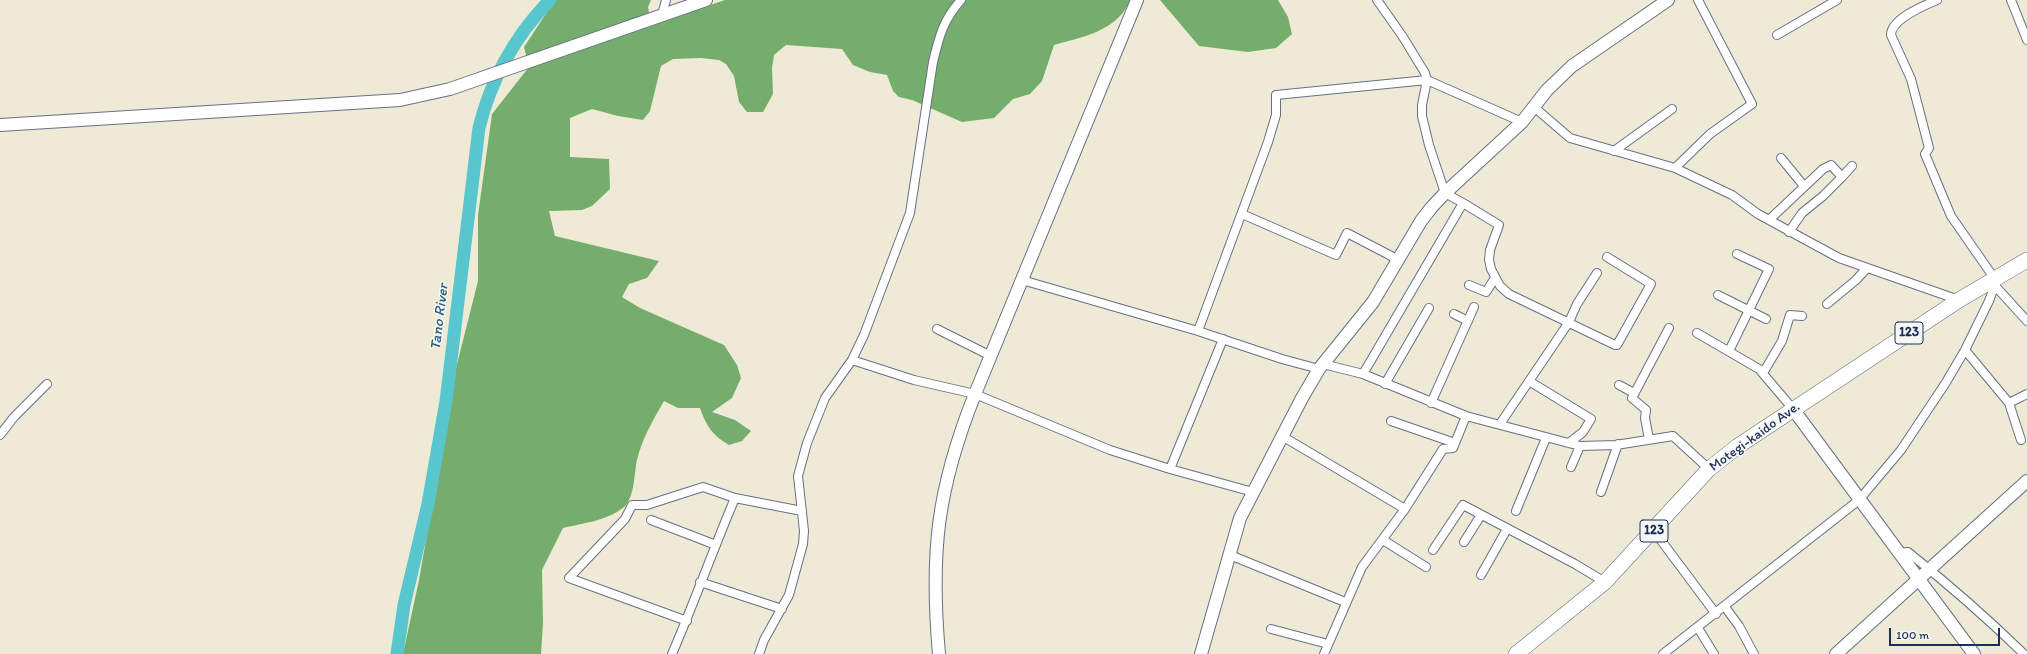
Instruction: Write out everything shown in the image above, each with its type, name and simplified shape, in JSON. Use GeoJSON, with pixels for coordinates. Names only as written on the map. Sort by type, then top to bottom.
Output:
{"type":"FeatureCollection","features":[{"type":"Feature","properties":{"kind":"highway","name":"Motegi-kaido Ave."},"geometry":{"type":"LineString","coordinates":[[1516,654],[1605,582],[1654,532],[1709,469],[1738,446],[1959,300],[2027,260]]}},
{"type":"Feature","properties":{"kind":"street"},"geometry":{"type":"LineString","coordinates":[[662,15],[666,0]]}},
{"type":"Feature","properties":{"kind":"street"},"geometry":{"type":"LineString","coordinates":[[0,124],[400,100],[450,89],[706,0]]}},
{"type":"Feature","properties":{"kind":"street"},"geometry":{"type":"LineString","coordinates":[[759,654],[764,640],[789,595],[803,544],[804,531],[798,476],[807,444],[825,398],[852,360],[864,335],[910,213],[933,62],[938,39],[946,20],[960,0]]}},
{"type":"Feature","properties":{"kind":"street"},"geometry":{"type":"LineString","coordinates":[[939,654],[934,585],[939,516],[953,455],[975,394],[1137,0]]}},
{"type":"Feature","properties":{"kind":"street"},"geometry":{"type":"LineString","coordinates":[[1377,0],[1403,37],[1427,80],[1422,105],[1422,116],[1429,145],[1445,193],[1499,225],[1490,250],[1489,260],[1495,278],[1509,294],[1617,345],[1651,284],[1607,257]]}},
{"type":"Feature","properties":{"kind":"street"},"geometry":{"type":"LineString","coordinates":[[1201,654],[1240,518],[1253,492],[1321,366],[1373,302],[1421,221],[1445,193],[1522,122],[1548,90],[1572,66],[1668,0]]}},
{"type":"Feature","properties":{"kind":"street"},"geometry":{"type":"LineString","coordinates":[[1675,168],[1710,134],[1752,104],[1698,0]]}},
{"type":"Feature","properties":{"kind":"street"},"geometry":{"type":"LineString","coordinates":[[1777,35],[1837,0]]}},
{"type":"Feature","properties":{"kind":"street"},"geometry":{"type":"LineString","coordinates":[[1663,654],[1725,607],[1859,500],[1910,438],[1938,396],[1965,350],[1992,294],[1992,274],[1951,216],[1928,164],[1925,154],[1929,148],[1911,78],[1891,35],[1891,30],[1894,25],[1923,3],[1937,0]]}},
{"type":"Feature","properties":{"kind":"street"},"geometry":{"type":"LineString","coordinates":[[2011,0],[2027,40]]}},
{"type":"Feature","properties":{"kind":"street"},"geometry":{"type":"LineString","coordinates":[[1198,331],[1242,214],[1276,115],[1276,95],[1427,80],[1522,122]]}},
{"type":"Feature","properties":{"kind":"street"},"geometry":{"type":"LineString","coordinates":[[1534,107],[1570,138],[1675,168],[1725,192],[1789,232],[1838,258],[1959,300]]}},
{"type":"Feature","properties":{"kind":"street"},"geometry":{"type":"LineString","coordinates":[[1614,151],[1672,109]]}},
{"type":"Feature","properties":{"kind":"street"},"geometry":{"type":"LineString","coordinates":[[1781,158],[1804,186]]}},
{"type":"Feature","properties":{"kind":"street"},"geometry":{"type":"LineString","coordinates":[[1769,220],[1822,169],[1831,164],[1842,176]]}},
{"type":"Feature","properties":{"kind":"street"},"geometry":{"type":"LineString","coordinates":[[1789,232],[1802,213],[1823,196],[1852,166]]}},
{"type":"Feature","properties":{"kind":"street"},"geometry":{"type":"LineString","coordinates":[[1363,374],[1463,203]]}},
{"type":"Feature","properties":{"kind":"street"},"geometry":{"type":"LineString","coordinates":[[1242,214],[1336,255],[1347,233],[1399,260]]}},
{"type":"Feature","properties":{"kind":"street"},"geometry":{"type":"LineString","coordinates":[[1729,351],[1769,269],[1737,254]]}},
{"type":"Feature","properties":{"kind":"street"},"geometry":{"type":"LineString","coordinates":[[1827,304],[1856,280],[1867,268]]}},
{"type":"Feature","properties":{"kind":"street"},"geometry":{"type":"LineString","coordinates":[[1500,424],[1568,322],[1577,304],[1597,273]]}},
{"type":"Feature","properties":{"kind":"street"},"geometry":{"type":"LineString","coordinates":[[1469,285],[1486,292],[1495,278]]}},
{"type":"Feature","properties":{"kind":"street"},"geometry":{"type":"LineString","coordinates":[[1022,280],[1198,331],[1282,359],[1363,374],[1384,384],[1466,416],[1500,424],[1546,438],[1580,446],[1618,444],[1673,436],[1709,469]]}},
{"type":"Feature","properties":{"kind":"street"},"geometry":{"type":"LineString","coordinates":[[1993,280],[1999,291],[2027,321]]}},
{"type":"Feature","properties":{"kind":"street"},"geometry":{"type":"LineString","coordinates":[[1718,295],[1766,319]]}},
{"type":"Feature","properties":{"kind":"street"},"geometry":{"type":"LineString","coordinates":[[1431,403],[1474,307]]}},
{"type":"Feature","properties":{"kind":"street"},"geometry":{"type":"LineString","coordinates":[[1384,384],[1429,308]]}},
{"type":"Feature","properties":{"kind":"street"},"geometry":{"type":"LineString","coordinates":[[1454,314],[1468,321]]}},
{"type":"Feature","properties":{"kind":"street"},"geometry":{"type":"LineString","coordinates":[[1763,373],[1782,341],[1790,315],[1802,316]]}},
{"type":"Feature","properties":{"kind":"street"},"geometry":{"type":"LineString","coordinates":[[1649,439],[1645,418],[1646,410],[1632,398],[1669,328]]}},
{"type":"Feature","properties":{"kind":"street"},"geometry":{"type":"LineString","coordinates":[[937,330],[991,356]]}},
{"type":"Feature","properties":{"kind":"street"},"geometry":{"type":"LineString","coordinates":[[1697,333],[1763,373],[1793,409],[1974,654]]}},
{"type":"Feature","properties":{"kind":"street"},"geometry":{"type":"LineString","coordinates":[[1170,469],[1223,339]]}},
{"type":"Feature","properties":{"kind":"street"},"geometry":{"type":"LineString","coordinates":[[1965,350],[2009,403],[2021,440]]}},
{"type":"Feature","properties":{"kind":"street"},"geometry":{"type":"LineString","coordinates":[[852,360],[914,380],[975,394],[1103,447],[1170,469],[1253,492]]}},
{"type":"Feature","properties":{"kind":"street"},"geometry":{"type":"LineString","coordinates":[[1529,381],[1591,419],[1583,432],[1569,443]]}},
{"type":"Feature","properties":{"kind":"street"},"geometry":{"type":"LineString","coordinates":[[0,435],[14,416],[47,384]]}},
{"type":"Feature","properties":{"kind":"street"},"geometry":{"type":"LineString","coordinates":[[1619,385],[1634,393]]}},
{"type":"Feature","properties":{"kind":"street"},"geometry":{"type":"LineString","coordinates":[[2009,403],[2027,394]]}},
{"type":"Feature","properties":{"kind":"street"},"geometry":{"type":"LineString","coordinates":[[1324,654],[1345,602],[1362,567],[1405,509],[1443,449],[1453,448],[1466,416]]}},
{"type":"Feature","properties":{"kind":"street"},"geometry":{"type":"LineString","coordinates":[[1391,421],[1455,443]]}},
{"type":"Feature","properties":{"kind":"street"},"geometry":{"type":"LineString","coordinates":[[1282,436],[1405,509]]}},
{"type":"Feature","properties":{"kind":"street"},"geometry":{"type":"LineString","coordinates":[[1516,511],[1546,438]]}},
{"type":"Feature","properties":{"kind":"street"},"geometry":{"type":"LineString","coordinates":[[1601,492],[1618,444]]}},
{"type":"Feature","properties":{"kind":"street"},"geometry":{"type":"LineString","coordinates":[[1571,467],[1580,446]]}},
{"type":"Feature","properties":{"kind":"street"},"geometry":{"type":"LineString","coordinates":[[1840,652],[1918,579],[2027,481]]}},
{"type":"Feature","properties":{"kind":"street"},"geometry":{"type":"LineString","coordinates":[[687,621],[569,578],[625,519],[632,506],[646,505],[703,487],[735,498],[802,511]]}},
{"type":"Feature","properties":{"kind":"street"},"geometry":{"type":"LineString","coordinates":[[672,654],[687,621],[700,582],[735,498]]}},
{"type":"Feature","properties":{"kind":"street"},"geometry":{"type":"LineString","coordinates":[[1432,550],[1463,505],[1575,564],[1605,582]]}},
{"type":"Feature","properties":{"kind":"street"},"geometry":{"type":"LineString","coordinates":[[1464,542],[1481,515]]}},
{"type":"Feature","properties":{"kind":"street"},"geometry":{"type":"LineString","coordinates":[[651,520],[716,544]]}},
{"type":"Feature","properties":{"kind":"street"},"geometry":{"type":"LineString","coordinates":[[1481,575],[1507,529]]}},
{"type":"Feature","properties":{"kind":"street"},"geometry":{"type":"LineString","coordinates":[[1654,532],[1716,614]]}},
{"type":"Feature","properties":{"kind":"street"},"geometry":{"type":"LineString","coordinates":[[1383,540],[1426,567]]}},
{"type":"Feature","properties":{"kind":"street"},"geometry":{"type":"LineString","coordinates":[[1899,553],[1908,552],[1930,569],[1976,608],[2024,654]]}},
{"type":"Feature","properties":{"kind":"street"},"geometry":{"type":"LineString","coordinates":[[1230,555],[1345,602]]}},
{"type":"Feature","properties":{"kind":"street"},"geometry":{"type":"LineString","coordinates":[[700,582],[782,608]]}},
{"type":"Feature","properties":{"kind":"street"},"geometry":{"type":"LineString","coordinates":[[1725,607],[1739,626],[1754,654]]}},
{"type":"Feature","properties":{"kind":"street"},"geometry":{"type":"LineString","coordinates":[[1698,628],[1714,654]]}},
{"type":"Feature","properties":{"kind":"street"},"geometry":{"type":"LineString","coordinates":[[1271,629],[1328,644]]}},
{"type":"Feature","properties":{"kind":"green space"},"geometry":{"type":"Polygon","coordinates":[[[555,0],[651,0],[648,7],[651,25],[725,0],[1130,0],[1124,11],[1108,26],[1087,35],[1054,45],[1042,81],[1030,94],[1013,99],[994,118],[962,122],[912,100],[899,97],[893,91],[887,75],[870,72],[853,65],[842,49],[786,45],[774,55],[772,68],[773,94],[763,112],[747,112],[739,102],[734,76],[726,64],[719,60],[701,58],[673,59],[661,66],[650,111],[643,120],[618,116],[592,109],[570,118],[570,157],[609,159],[610,189],[592,206],[582,210],[549,211],[555,236],[659,261],[647,278],[629,284],[622,297],[640,308],[724,345],[737,365],[741,378],[732,398],[712,412],[735,420],[751,431],[742,441],[729,445],[714,434],[705,420],[700,408],[678,408],[664,401],[652,422],[642,445],[637,460],[634,485],[628,503],[617,512],[603,518],[563,528],[542,570],[543,623],[541,654],[403,654],[419,580],[456,368],[478,281],[478,215],[492,114],[529,67],[524,47],[555,0]]]}},
{"type":"Feature","properties":{"kind":"green space"},"geometry":{"type":"Polygon","coordinates":[[[1160,0],[1278,0],[1288,17],[1292,34],[1276,48],[1248,52],[1199,46],[1160,0]]]}},
{"type":"Feature","properties":{"kind":"waterway","name":"Tano River"},"geometry":{"type":"LineString","coordinates":[[397,654],[404,605],[428,504],[446,401],[479,128],[490,92],[506,59],[526,28],[550,0]]}}]}
